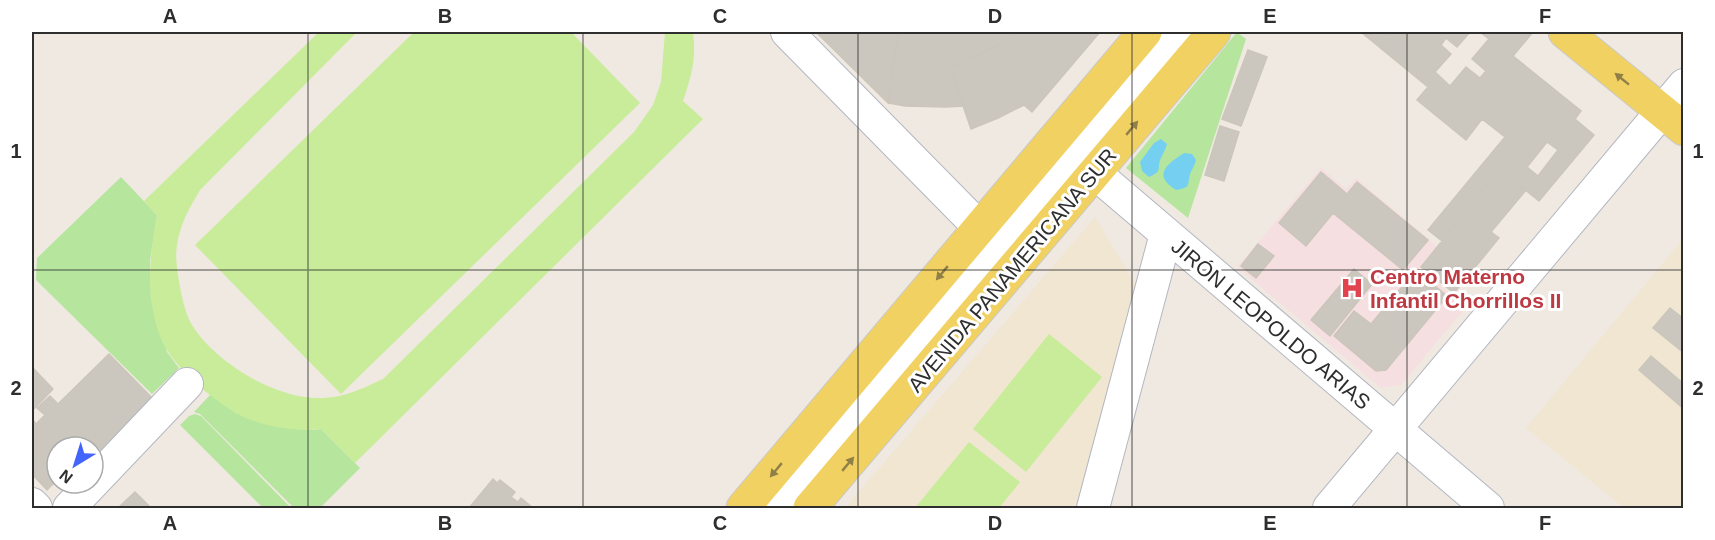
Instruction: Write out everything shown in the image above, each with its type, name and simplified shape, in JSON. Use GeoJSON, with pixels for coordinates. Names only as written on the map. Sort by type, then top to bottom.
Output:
{"type":"FeatureCollection","features":[{"type":"Feature","properties":{"kind":"main road","name":"AVENIDA PANAMERICANA SUR"},"geometry":{"type":"LineString","coordinates":[[810,508],[1075,156],[1145,32]]}},
{"type":"Feature","properties":{"kind":"main road","name":"AVENIDA PANAMERICANA SUR"},"geometry":{"type":"LineString","coordinates":[[743,508],[977,224],[1075,156],[1214,32]]}},
{"type":"Feature","properties":{"kind":"main road"},"geometry":{"type":"LineString","coordinates":[[1565,32],[1673,120]]}},
{"type":"Feature","properties":{"kind":"street"},"geometry":{"type":"LineString","coordinates":[[787,32],[977,224],[994,189],[1127,32]]}},
{"type":"Feature","properties":{"kind":"street"},"geometry":{"type":"LineString","coordinates":[[779,508],[1179,32]]}},
{"type":"Feature","properties":{"kind":"street"},"geometry":{"type":"LineString","coordinates":[[1329,508],[1395,429],[1673,120],[1683,85]]}},
{"type":"Feature","properties":{"kind":"street","name":"JIRÓN LEOPOLDO ARIAS"},"geometry":{"type":"LineString","coordinates":[[1075,156],[1488,508]]}},
{"type":"Feature","properties":{"kind":"street"},"geometry":{"type":"LineString","coordinates":[[1093,508],[1166,234]]}},
{"type":"Feature","properties":{"kind":"street"},"geometry":{"type":"LineString","coordinates":[[69,508],[188,384]]}},
{"type":"Feature","properties":{"kind":"street"},"geometry":{"type":"LineString","coordinates":[[32,504],[36,508]]}},
{"type":"Feature","properties":{"kind":"shaded area","name":"Centro Materno Infantil Chorrillos II"},"geometry":{"type":"Polygon","coordinates":[[[1321,168],[1346,189],[1356,178],[1437,246],[1419,268],[1466,307],[1401,385],[1381,388],[1237,267],[1321,168]]]}},
{"type":"Feature","properties":{"kind":"shaded area"},"geometry":{"type":"Polygon","coordinates":[[[1095,217],[1136,286],[1079,508],[845,508],[1095,217]]]}},
{"type":"Feature","properties":{"kind":"shaded area"},"geometry":{"type":"Polygon","coordinates":[[[1683,239],[1683,508],[1624,508],[1526,428],[1683,239]]]}},
{"type":"Feature","properties":{"kind":"green space"},"geometry":{"type":"Polygon","coordinates":[[[319,32],[357,32],[200,190],[183,223],[176,249],[184,303],[198,334],[213,350],[239,370],[265,385],[297,396],[323,398],[339,396],[383,379],[634,132],[653,105],[661,82],[665,32],[693,32],[692,67],[683,101],[703,119],[355,463],[321,429],[287,429],[270,426],[242,416],[215,399],[177,364],[168,352],[157,326],[151,295],[152,247],[157,215],[144,201],[319,32]]]}},
{"type":"Feature","properties":{"kind":"green space"},"geometry":{"type":"Polygon","coordinates":[[[414,32],[571,32],[640,103],[341,394],[195,245],[414,32]]]}},
{"type":"Feature","properties":{"kind":"green space"},"geometry":{"type":"Polygon","coordinates":[[[1237,32],[1246,39],[1188,218],[1126,168],[1237,32]]]}},
{"type":"Feature","properties":{"kind":"green space"},"geometry":{"type":"Polygon","coordinates":[[[121,177],[157,215],[150,261],[151,298],[167,352],[179,368],[152,394],[36,280],[37,258],[121,177]]]}},
{"type":"Feature","properties":{"kind":"green space"},"geometry":{"type":"Polygon","coordinates":[[[1049,334],[1102,377],[1026,472],[973,429],[1049,334]]]}},
{"type":"Feature","properties":{"kind":"green space"},"geometry":{"type":"Polygon","coordinates":[[[211,394],[236,413],[302,429],[321,429],[360,468],[320,508],[294,508],[200,414],[194,412],[211,394]]]}},
{"type":"Feature","properties":{"kind":"green space"},"geometry":{"type":"Polygon","coordinates":[[[195,414],[201,416],[291,508],[263,508],[180,425],[189,416],[195,414]]]}},
{"type":"Feature","properties":{"kind":"green space"},"geometry":{"type":"Polygon","coordinates":[[[969,442],[1020,482],[999,508],[915,508],[969,442]]]}},
{"type":"Feature","properties":{"kind":"water"},"geometry":{"type":"Polygon","coordinates":[[[1161,139],[1167,146],[1158,171],[1149,177],[1142,171],[1140,162],[1154,143],[1161,139]]]}},
{"type":"Feature","properties":{"kind":"water"},"geometry":{"type":"Polygon","coordinates":[[[1184,153],[1192,154],[1196,160],[1188,186],[1176,190],[1165,179],[1165,170],[1172,161],[1184,153]]]}},
{"type":"Feature","properties":{"kind":"building"},"geometry":{"type":"Polygon","coordinates":[[[816,32],[898,32],[888,103],[816,32]]]}},
{"type":"Feature","properties":{"kind":"building"},"geometry":{"type":"Polygon","coordinates":[[[898,32],[1017,32],[1007,41],[950,68],[964,106],[945,107],[905,106],[888,103],[898,32]]]}},
{"type":"Feature","properties":{"kind":"building"},"geometry":{"type":"Polygon","coordinates":[[[1017,32],[1100,32],[1032,112],[1024,105],[971,129],[950,68],[1007,41],[1017,32]]]}},
{"type":"Feature","properties":{"kind":"building"},"geometry":{"type":"Polygon","coordinates":[[[1361,32],[1385,34],[1388,32],[1470,32],[1457,47],[1446,38],[1441,45],[1451,54],[1435,72],[1450,86],[1466,67],[1480,78],[1486,71],[1472,59],[1489,39],[1480,32],[1533,32],[1513,56],[1581,111],[1575,119],[1594,135],[1539,201],[1500,169],[1442,241],[1428,230],[1505,137],[1482,119],[1466,140],[1417,100],[1428,87],[1361,32]],[[1547,142],[1527,167],[1538,176],[1558,150],[1547,142]]]}},
{"type":"Feature","properties":{"kind":"building"},"geometry":{"type":"Polygon","coordinates":[[[1248,50],[1267,57],[1241,126],[1222,119],[1248,50]]]}},
{"type":"Feature","properties":{"kind":"building"},"geometry":{"type":"Polygon","coordinates":[[[1220,126],[1239,132],[1224,181],[1205,175],[1220,126]]]}},
{"type":"Feature","properties":{"kind":"building"},"geometry":{"type":"Polygon","coordinates":[[[1500,169],[1526,190],[1491,232],[1499,238],[1454,293],[1421,267],[1500,169]]]}},
{"type":"Feature","properties":{"kind":"building"},"geometry":{"type":"Polygon","coordinates":[[[1321,172],[1347,194],[1357,182],[1428,240],[1403,270],[1333,213],[1306,246],[1279,223],[1321,172]]]}},
{"type":"Feature","properties":{"kind":"building"},"geometry":{"type":"Polygon","coordinates":[[[1258,244],[1274,256],[1256,278],[1241,266],[1258,244]]]}},
{"type":"Feature","properties":{"kind":"building"},"geometry":{"type":"Polygon","coordinates":[[[1354,269],[1372,284],[1330,336],[1311,320],[1354,269]]]}},
{"type":"Feature","properties":{"kind":"building"},"geometry":{"type":"Polygon","coordinates":[[[1416,270],[1447,296],[1386,370],[1376,371],[1334,336],[1354,311],[1371,324],[1416,270]]]}},
{"type":"Feature","properties":{"kind":"building"},"geometry":{"type":"Polygon","coordinates":[[[1670,308],[1684,319],[1684,353],[1653,328],[1670,308]]]}},
{"type":"Feature","properties":{"kind":"building"},"geometry":{"type":"Polygon","coordinates":[[[109,354],[153,399],[105,446],[105,435],[45,435],[45,488],[32,474],[32,419],[36,424],[45,415],[37,408],[50,396],[58,404],[109,354]]]}},
{"type":"Feature","properties":{"kind":"building"},"geometry":{"type":"Polygon","coordinates":[[[1651,356],[1684,384],[1684,409],[1639,370],[1651,356]]]}},
{"type":"Feature","properties":{"kind":"building"},"geometry":{"type":"Polygon","coordinates":[[[32,367],[53,389],[32,411],[32,367]]]}},
{"type":"Feature","properties":{"kind":"building"},"geometry":{"type":"Polygon","coordinates":[[[493,479],[497,483],[500,480],[515,492],[511,497],[518,502],[521,498],[533,508],[469,508],[493,479]]]}},
{"type":"Feature","properties":{"kind":"building"},"geometry":{"type":"Polygon","coordinates":[[[135,492],[151,508],[118,508],[135,492]]]}},
{"type":"Feature","properties":{"kind":"place","name":"Centro Materno Infantil Chorrillos II"},"geometry":{"type":"Point","coordinates":[1352,288]}}]}
